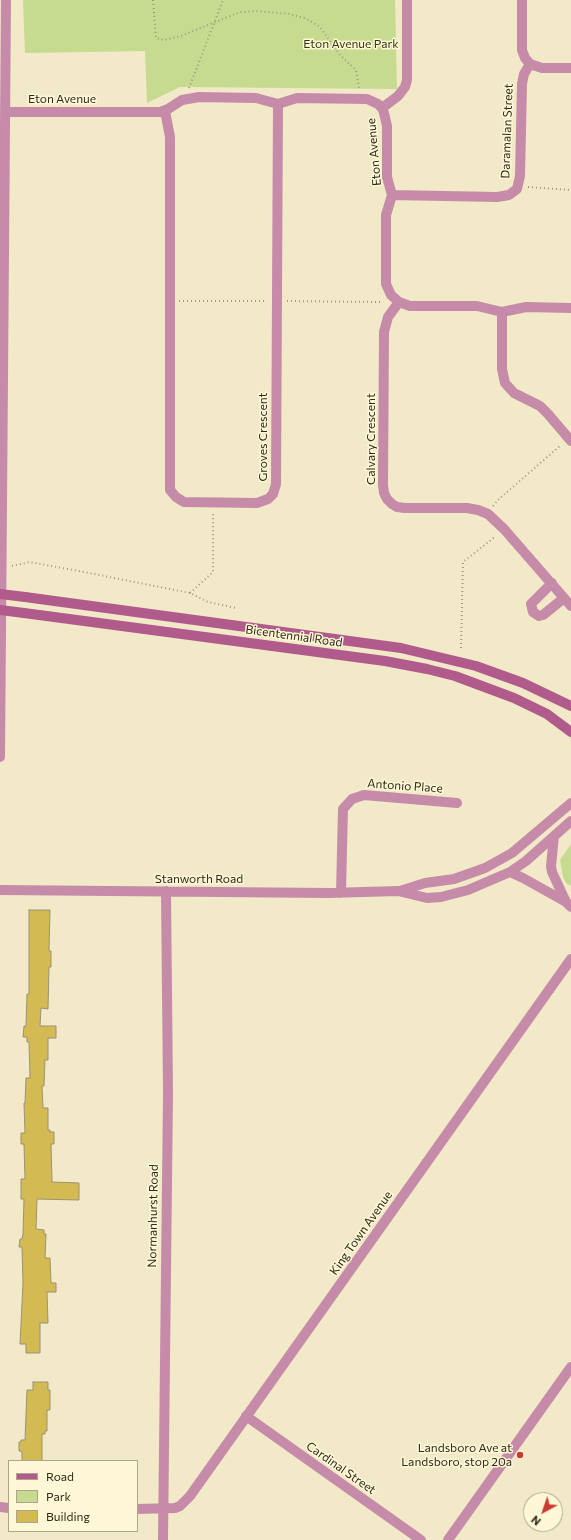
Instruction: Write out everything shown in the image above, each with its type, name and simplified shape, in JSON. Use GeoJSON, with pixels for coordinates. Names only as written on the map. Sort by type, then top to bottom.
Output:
{"type":"FeatureCollection","features":[{"type":"Feature","properties":{"kind":"main road","name":"Bicentennial Road"},"geometry":{"type":"LineString","coordinates":[[0,594],[401,648],[476,666],[523,683],[571,706]]}},
{"type":"Feature","properties":{"kind":"main road","name":"Bicentennial Road"},"geometry":{"type":"LineString","coordinates":[[0,610],[385,661],[427,669],[455,676],[514,698],[547,714],[571,732]]}},
{"type":"Feature","properties":{"kind":"street"},"geometry":{"type":"LineString","coordinates":[[0,757],[6,0]]}},
{"type":"Feature","properties":{"kind":"street"},"geometry":{"type":"LineString","coordinates":[[382,108],[398,96],[405,87],[407,80],[407,0]]}},
{"type":"Feature","properties":{"kind":"street"},"geometry":{"type":"LineString","coordinates":[[522,0],[522,50],[525,58],[530,64],[542,68],[571,68]]}},
{"type":"Feature","properties":{"kind":"street","name":"Daramalan Street"},"geometry":{"type":"LineString","coordinates":[[392,196],[504,196],[514,192],[519,185],[520,176],[522,84],[524,74],[530,64]]}},
{"type":"Feature","properties":{"kind":"street","name":"Eton Avenue"},"geometry":{"type":"LineString","coordinates":[[5,112],[165,111],[186,99],[198,97],[256,98],[278,104],[297,98],[361,98],[373,101],[382,108],[387,126],[387,177],[392,196],[386,215],[386,284],[391,295],[399,302]]}},
{"type":"Feature","properties":{"kind":"street","name":"Groves Crescent"},"geometry":{"type":"LineString","coordinates":[[165,111],[170,136],[168,486],[172,494],[184,502],[257,503],[263,502],[273,494],[276,484],[278,104]]}},
{"type":"Feature","properties":{"kind":"street"},"geometry":{"type":"LineString","coordinates":[[399,302],[410,306],[477,306],[502,312],[526,307],[571,308]]}},
{"type":"Feature","properties":{"kind":"street","name":"Calvary Crescent"},"geometry":{"type":"LineString","coordinates":[[399,302],[388,318],[384,332],[384,493],[392,504],[397,507],[467,508],[488,514],[496,520],[568,602],[539,616],[533,612],[531,604],[552,584]]}},
{"type":"Feature","properties":{"kind":"street"},"geometry":{"type":"LineString","coordinates":[[502,312],[502,369],[505,382],[514,393],[540,406],[570,440]]}},
{"type":"Feature","properties":{"kind":"street","name":"Antonio Place"},"geometry":{"type":"LineString","coordinates":[[341,892],[343,809],[352,799],[364,795],[457,803]]}},
{"type":"Feature","properties":{"kind":"street","name":"Stanworth Road"},"geometry":{"type":"LineString","coordinates":[[398,892],[425,883],[454,879],[486,868],[512,853],[571,803]]}},
{"type":"Feature","properties":{"kind":"street","name":"Stanworth Road"},"geometry":{"type":"LineString","coordinates":[[0,890],[398,892],[427,898],[441,897],[468,890],[510,872],[526,861],[571,821]]}},
{"type":"Feature","properties":{"kind":"street"},"geometry":{"type":"LineString","coordinates":[[554,836],[552,872],[569,905]]}},
{"type":"Feature","properties":{"kind":"street"},"geometry":{"type":"LineString","coordinates":[[510,872],[569,905]]}},
{"type":"Feature","properties":{"kind":"street","name":"Normanhurst Road"},"geometry":{"type":"LineString","coordinates":[[163,1540],[168,1093],[166,892]]}},
{"type":"Feature","properties":{"kind":"street","name":"King Town Avenue"},"geometry":{"type":"LineString","coordinates":[[138,1509],[163,1509],[178,1507],[187,1500],[571,959]]}},
{"type":"Feature","properties":{"kind":"street"},"geometry":{"type":"LineString","coordinates":[[448,1540],[571,1367]]}},
{"type":"Feature","properties":{"kind":"street","name":"Cardinal Street"},"geometry":{"type":"LineString","coordinates":[[246,1416],[421,1540]]}},
{"type":"Feature","properties":{"kind":"path"},"geometry":{"type":"LineString","coordinates":[[153,0],[156,38],[164,40],[181,36],[240,12],[256,11],[290,14],[307,19],[320,27],[340,55],[356,70],[361,98]]}},
{"type":"Feature","properties":{"kind":"path"},"geometry":{"type":"LineString","coordinates":[[186,99],[222,0]]}},
{"type":"Feature","properties":{"kind":"path"},"geometry":{"type":"LineString","coordinates":[[519,185],[531,188],[571,190]]}},
{"type":"Feature","properties":{"kind":"path"},"geometry":{"type":"LineString","coordinates":[[282,300],[381,302]]}},
{"type":"Feature","properties":{"kind":"path"},"geometry":{"type":"LineString","coordinates":[[170,301],[272,301]]}},
{"type":"Feature","properties":{"kind":"path"},"geometry":{"type":"LineString","coordinates":[[488,514],[499,499],[570,440]]}},
{"type":"Feature","properties":{"kind":"path"},"geometry":{"type":"LineString","coordinates":[[190,593],[213,572],[213,503]]}},
{"type":"Feature","properties":{"kind":"path"},"geometry":{"type":"LineString","coordinates":[[461,648],[463,562],[504,529]]}},
{"type":"Feature","properties":{"kind":"path"},"geometry":{"type":"LineString","coordinates":[[12,566],[30,562],[190,593],[208,602],[236,608]]}},
{"type":"Feature","properties":{"kind":"green space","name":"Eton Avenue Park"},"geometry":{"type":"Polygon","coordinates":[[[23,0],[395,0],[397,89],[180,87],[147,103],[145,51],[25,53],[23,0]]]}},
{"type":"Feature","properties":{"kind":"green space"},"geometry":{"type":"Polygon","coordinates":[[[571,844],[571,886],[566,883],[563,877],[560,860],[571,844]]]}},
{"type":"Feature","properties":{"kind":"building"},"geometry":{"type":"Polygon","coordinates":[[[29,910],[50,910],[49,951],[51,951],[51,967],[49,967],[48,1009],[41,1008],[40,1026],[56,1026],[56,1038],[48,1038],[48,1060],[45,1060],[44,1086],[42,1086],[43,1108],[48,1108],[48,1130],[50,1130],[50,1132],[54,1132],[54,1144],[51,1144],[52,1182],[79,1183],[79,1200],[37,1199],[36,1229],[44,1230],[44,1234],[46,1234],[45,1258],[50,1258],[51,1283],[56,1283],[56,1292],[47,1292],[48,1323],[40,1323],[40,1353],[26,1353],[26,1344],[20,1344],[23,1283],[22,1247],[19,1247],[20,1239],[22,1239],[23,1234],[24,1199],[21,1199],[21,1179],[25,1179],[24,1144],[21,1144],[21,1133],[25,1133],[24,1103],[26,1078],[30,1078],[29,1042],[27,1042],[27,1037],[23,1037],[24,1026],[26,1026],[27,994],[29,994],[29,910]]]}},
{"type":"Feature","properties":{"kind":"building"},"geometry":{"type":"Polygon","coordinates":[[[33,1382],[48,1382],[48,1390],[50,1390],[50,1410],[47,1410],[47,1431],[45,1431],[45,1434],[42,1434],[42,1460],[22,1460],[22,1453],[19,1451],[19,1442],[21,1442],[21,1440],[25,1440],[27,1390],[33,1390],[33,1382]]]}},
{"type":"Feature","properties":{"kind":"place","name":"Landsboro Ave at Landsboro, stop 20a"},"geometry":{"type":"Point","coordinates":[520,1455]}}]}
